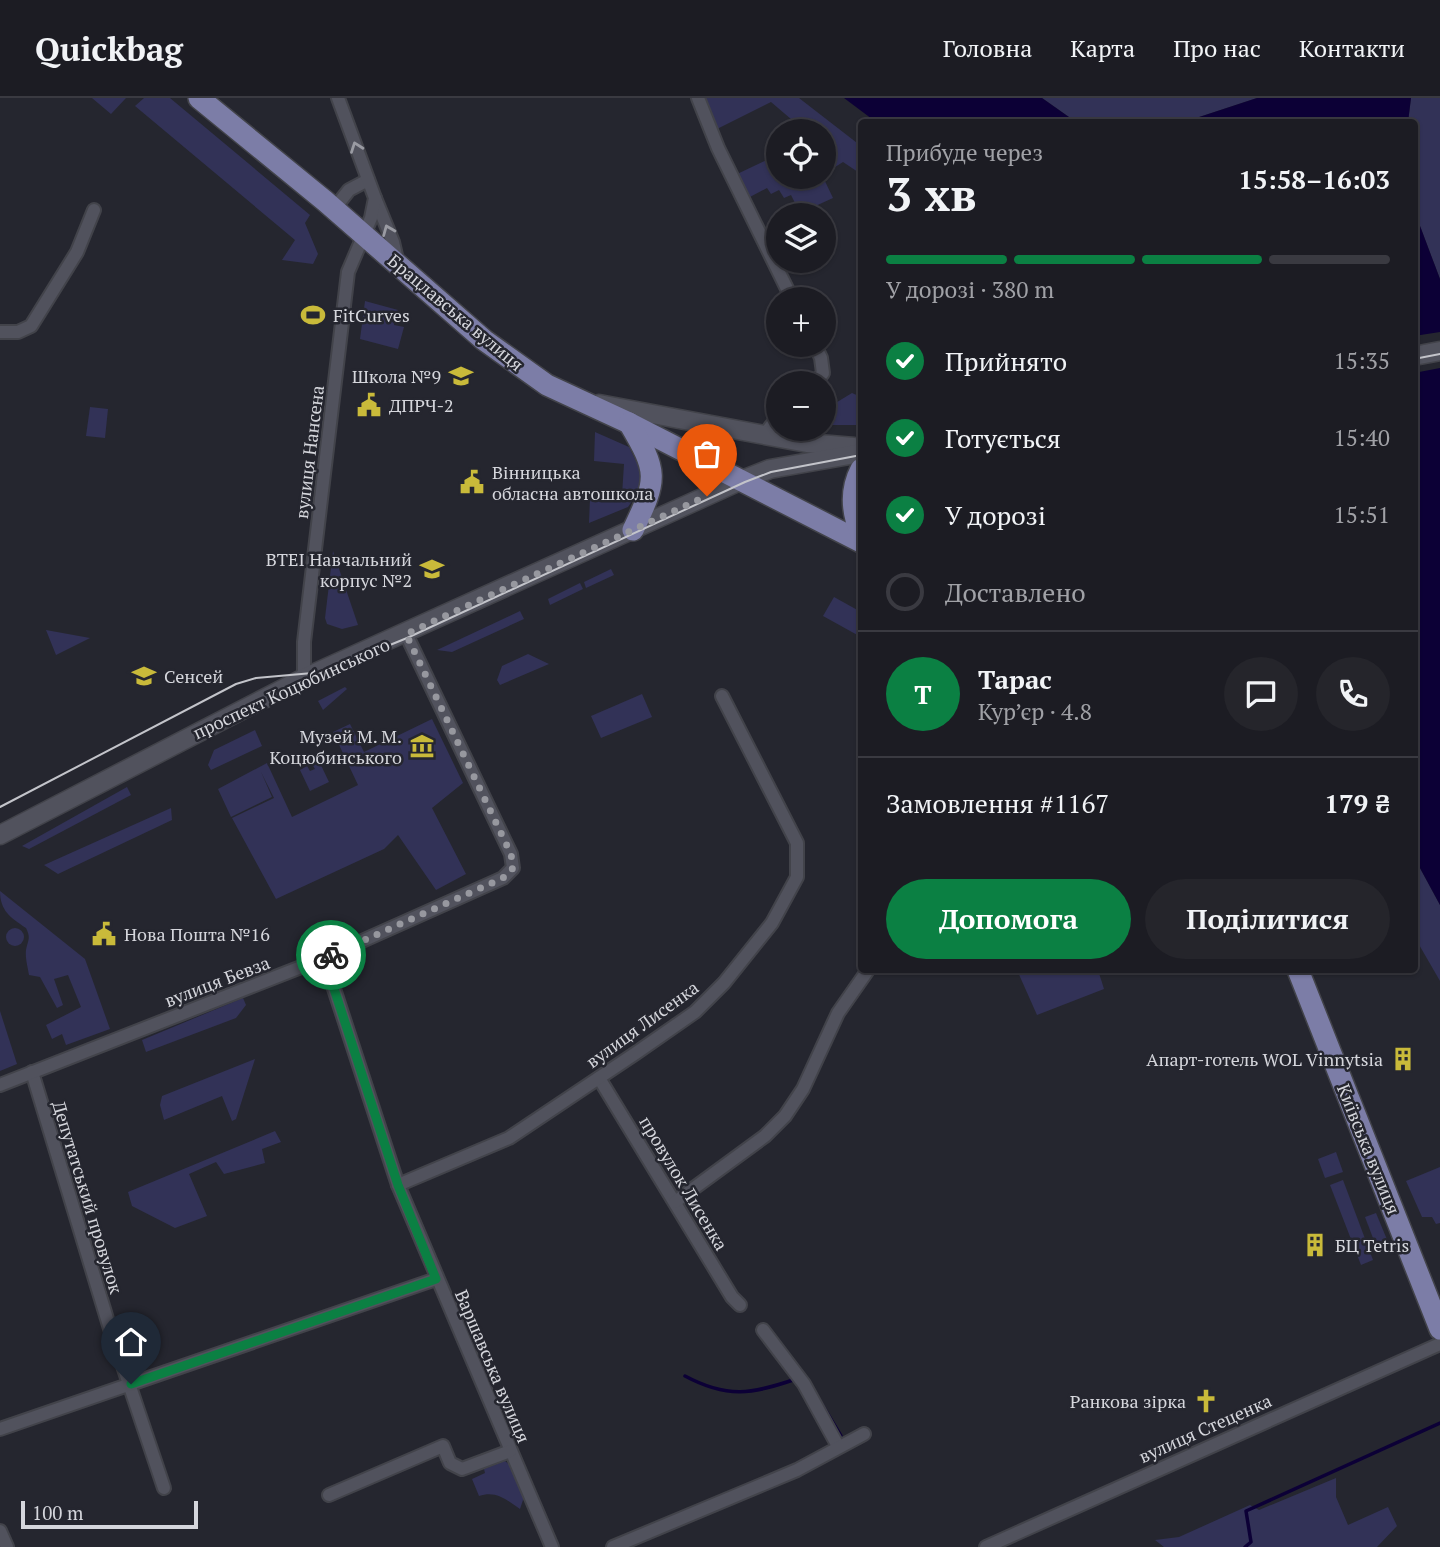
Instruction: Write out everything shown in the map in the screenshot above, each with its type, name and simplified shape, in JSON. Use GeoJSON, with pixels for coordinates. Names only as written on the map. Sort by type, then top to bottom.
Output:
{"type":"FeatureCollection","features":[{"type":"Feature","properties":{"kind":"main road","name":"Брацлавська вулиця"},"geometry":{"type":"LineString","coordinates":[[199,98],[364,234],[484,340],[547,385],[742,480]]}},
{"type":"Feature","properties":{"kind":"main road"},"geometry":{"type":"LineString","coordinates":[[1418,355],[1440,351]]}},
{"type":"Feature","properties":{"kind":"main road"},"geometry":{"type":"LineString","coordinates":[[580,400],[764,435],[858,450]]}},
{"type":"Feature","properties":{"kind":"main road"},"geometry":{"type":"LineString","coordinates":[[629,423],[645,450],[653,479],[651,490],[633,530]]}},
{"type":"Feature","properties":{"kind":"main road","name":"проспект Коцюбинського"},"geometry":{"type":"LineString","coordinates":[[0,835],[304,678],[742,480],[770,470],[858,451]]}},
{"type":"Feature","properties":{"kind":"main road"},"geometry":{"type":"LineString","coordinates":[[858,478],[853,506],[858,524]]}},
{"type":"Feature","properties":{"kind":"main road"},"geometry":{"type":"LineString","coordinates":[[742,480],[858,540]]}},
{"type":"Feature","properties":{"kind":"main road","name":"Київська вулиця"},"geometry":{"type":"LineString","coordinates":[[1299,973],[1440,1329]]}},
{"type":"Feature","properties":{"kind":"street"},"geometry":{"type":"LineString","coordinates":[[338,98],[393,242],[398,264]]}},
{"type":"Feature","properties":{"kind":"street"},"geometry":{"type":"LineString","coordinates":[[698,98],[718,148],[786,287]]}},
{"type":"Feature","properties":{"kind":"street"},"geometry":{"type":"LineString","coordinates":[[334,209],[349,190],[368,180]]}},
{"type":"Feature","properties":{"kind":"street","name":"вулиця Нансена"},"geometry":{"type":"LineString","coordinates":[[304,678],[304,642],[348,272],[375,198]]}},
{"type":"Feature","properties":{"kind":"street"},"geometry":{"type":"LineString","coordinates":[[0,331],[18,332],[31,326],[77,252],[94,210]]}},
{"type":"Feature","properties":{"kind":"street","name":"вулиця Бевза"},"geometry":{"type":"LineString","coordinates":[[0,1085],[324,958],[503,878],[513,868],[511,854],[406,634]]}},
{"type":"Feature","properties":{"kind":"street","name":"вулиця Лисенка"},"geometry":{"type":"LineString","coordinates":[[398,1185],[509,1138],[695,1012],[724,983],[772,923],[797,877],[799,860],[792,830],[722,696]]}},
{"type":"Feature","properties":{"kind":"street","name":"Варшавська вулиця"},"geometry":{"type":"LineString","coordinates":[[324,958],[398,1185],[552,1547]]}},
{"type":"Feature","properties":{"kind":"street"},"geometry":{"type":"LineString","coordinates":[[675,1202],[765,1136],[785,1116],[803,1089],[838,1013],[866,973]]}},
{"type":"Feature","properties":{"kind":"street","name":"Депутатський провулок"},"geometry":{"type":"LineString","coordinates":[[32,1072],[111,1332]]}},
{"type":"Feature","properties":{"kind":"street","name":"провулок Лисенка"},"geometry":{"type":"LineString","coordinates":[[599,1078],[732,1297],[740,1305]]}},
{"type":"Feature","properties":{"kind":"street"},"geometry":{"type":"LineString","coordinates":[[0,1429],[436,1279]]}},
{"type":"Feature","properties":{"kind":"street"},"geometry":{"type":"LineString","coordinates":[[764,1330],[800,1378],[838,1446]]}},
{"type":"Feature","properties":{"kind":"street","name":"вулиця Стеценка"},"geometry":{"type":"LineString","coordinates":[[986,1547],[1006,1543],[1440,1344]]}},
{"type":"Feature","properties":{"kind":"street"},"geometry":{"type":"LineString","coordinates":[[121,1360],[164,1488]]}},
{"type":"Feature","properties":{"kind":"street"},"geometry":{"type":"LineString","coordinates":[[613,1547],[797,1471],[864,1434]]}},
{"type":"Feature","properties":{"kind":"street"},"geometry":{"type":"LineString","coordinates":[[329,1495],[443,1446],[450,1463],[462,1469],[510,1451]]}},
{"type":"Feature","properties":{"kind":"street"},"geometry":{"type":"LineString","coordinates":[[0,1531],[7,1547]]}},
{"type":"Feature","properties":{"kind":"shaded area"},"geometry":{"type":"Polygon","coordinates":[[[92,98],[126,98],[111,114],[92,98]]]}},
{"type":"Feature","properties":{"kind":"shaded area"},"geometry":{"type":"Polygon","coordinates":[[[144,98],[170,98],[310,215],[305,223],[318,254],[313,264],[282,260],[295,240],[135,106],[144,98]]]}},
{"type":"Feature","properties":{"kind":"shaded area"},"geometry":{"type":"Polygon","coordinates":[[[703,98],[799,98],[826,119],[791,119],[771,102],[715,130],[703,98]]]}},
{"type":"Feature","properties":{"kind":"shaded area"},"geometry":{"type":"Polygon","coordinates":[[[844,98],[1042,98],[1072,119],[872,119],[844,98]]]}},
{"type":"Feature","properties":{"kind":"shaded area"},"geometry":{"type":"Polygon","coordinates":[[[1042,98],[1257,98],[1193,119],[1072,119],[1042,98]]]}},
{"type":"Feature","properties":{"kind":"shaded area"},"geometry":{"type":"Polygon","coordinates":[[[1257,98],[1411,98],[1408,119],[1193,119],[1257,98]]]}},
{"type":"Feature","properties":{"kind":"shaded area"},"geometry":{"type":"Polygon","coordinates":[[[1411,98],[1440,98],[1440,279],[1418,221],[1418,119],[1408,119],[1411,98]]]}},
{"type":"Feature","properties":{"kind":"shaded area"},"geometry":{"type":"Polygon","coordinates":[[[836,127],[858,144],[858,172],[843,162],[836,166],[836,127]]]}},
{"type":"Feature","properties":{"kind":"shaded area"},"geometry":{"type":"Polygon","coordinates":[[[766,160],[766,189],[748,198],[735,175],[766,160]]]}},
{"type":"Feature","properties":{"kind":"shaded area"},"geometry":{"type":"Polygon","coordinates":[[[768,189],[829,189],[833,198],[822,203],[795,203],[791,195],[784,198],[779,190],[771,194],[768,189]]]}},
{"type":"Feature","properties":{"kind":"shaded area"},"geometry":{"type":"Polygon","coordinates":[[[1418,221],[1440,279],[1440,905],[1418,864],[1418,221]]]}},
{"type":"Feature","properties":{"kind":"shaded area"},"geometry":{"type":"Polygon","coordinates":[[[365,301],[398,310],[394,325],[404,327],[398,349],[360,339],[365,301]]]}},
{"type":"Feature","properties":{"kind":"shaded area"},"geometry":{"type":"Polygon","coordinates":[[[852,393],[858,396],[858,425],[836,425],[836,403],[852,393]]]}},
{"type":"Feature","properties":{"kind":"shaded area"},"geometry":{"type":"Polygon","coordinates":[[[90,407],[108,409],[105,438],[86,436],[90,407]]]}},
{"type":"Feature","properties":{"kind":"shaded area"},"geometry":{"type":"Polygon","coordinates":[[[595,432],[629,447],[641,471],[639,491],[628,507],[589,523],[590,498],[596,494],[622,495],[624,464],[594,461],[595,432]]]}},
{"type":"Feature","properties":{"kind":"shaded area"},"geometry":{"type":"Polygon","coordinates":[[[333,551],[358,625],[342,629],[327,624],[325,618],[333,551]]]}},
{"type":"Feature","properties":{"kind":"shaded area"},"geometry":{"type":"Polygon","coordinates":[[[611,569],[614,575],[586,588],[584,582],[611,569]]]}},
{"type":"Feature","properties":{"kind":"shaded area"},"geometry":{"type":"Polygon","coordinates":[[[580,583],[583,589],[550,605],[548,599],[580,583]]]}},
{"type":"Feature","properties":{"kind":"shaded area"},"geometry":{"type":"Polygon","coordinates":[[[834,597],[858,610],[858,635],[823,616],[834,597]]]}},
{"type":"Feature","properties":{"kind":"shaded area"},"geometry":{"type":"Polygon","coordinates":[[[520,611],[524,619],[452,652],[437,650],[520,611]]]}},
{"type":"Feature","properties":{"kind":"shaded area"},"geometry":{"type":"Polygon","coordinates":[[[46,630],[90,638],[56,655],[46,630]]]}},
{"type":"Feature","properties":{"kind":"shaded area"},"geometry":{"type":"Polygon","coordinates":[[[528,654],[549,664],[500,685],[497,680],[502,666],[528,654]]]}},
{"type":"Feature","properties":{"kind":"shaded area"},"geometry":{"type":"Polygon","coordinates":[[[345,687],[347,689],[323,710],[318,701],[345,687]]]}},
{"type":"Feature","properties":{"kind":"shaded area"},"geometry":{"type":"Polygon","coordinates":[[[642,694],[652,717],[601,738],[591,716],[642,694]]]}},
{"type":"Feature","properties":{"kind":"shaded area"},"geometry":{"type":"Polygon","coordinates":[[[432,719],[463,783],[432,808],[466,874],[436,890],[398,835],[384,849],[276,899],[232,818],[274,798],[261,772],[272,797],[231,817],[218,789],[267,763],[292,817],[358,785],[333,732],[350,724],[364,752],[432,719]]]}},
{"type":"Feature","properties":{"kind":"shaded area"},"geometry":{"type":"Polygon","coordinates":[[[255,730],[262,746],[211,770],[208,765],[214,750],[255,730]]]}},
{"type":"Feature","properties":{"kind":"shaded area"},"geometry":{"type":"Polygon","coordinates":[[[319,761],[329,782],[310,791],[300,770],[307,766],[310,771],[315,769],[312,764],[319,761]]]}},
{"type":"Feature","properties":{"kind":"shaded area"},"geometry":{"type":"Polygon","coordinates":[[[127,787],[131,795],[29,849],[22,846],[127,787]]]}},
{"type":"Feature","properties":{"kind":"shaded area"},"geometry":{"type":"Polygon","coordinates":[[[171,808],[172,820],[58,874],[44,865],[171,808]]]}},
{"type":"Feature","properties":{"kind":"shaded area"},"geometry":{"type":"Polygon","coordinates":[[[1418,864],[1440,905],[1440,981],[1418,943],[1418,864]]]}},
{"type":"Feature","properties":{"kind":"shaded area"},"geometry":{"type":"Polygon","coordinates":[[[0,891],[85,959],[110,1029],[66,1045],[62,1034],[52,1039],[46,1025],[81,1007],[68,975],[54,979],[63,1005],[57,1008],[40,977],[29,975],[26,956],[28,931],[4,909],[0,891]]]}},
{"type":"Feature","properties":{"kind":"shaded area"},"geometry":{"type":"Polygon","coordinates":[[[11,928],[19,928],[24,937],[22,944],[11,946],[6,941],[6,933],[11,928]]]}},
{"type":"Feature","properties":{"kind":"shaded area"},"geometry":{"type":"Polygon","coordinates":[[[1018,973],[1099,973],[1104,989],[1037,1015],[1018,973]]]}},
{"type":"Feature","properties":{"kind":"shaded area"},"geometry":{"type":"Polygon","coordinates":[[[243,998],[246,1005],[236,1018],[146,1052],[142,1040],[243,998]]]}},
{"type":"Feature","properties":{"kind":"shaded area"},"geometry":{"type":"Polygon","coordinates":[[[0,1011],[17,1064],[0,1071],[0,1011]]]}},
{"type":"Feature","properties":{"kind":"shaded area"},"geometry":{"type":"Polygon","coordinates":[[[255,1059],[236,1119],[232,1121],[222,1096],[164,1120],[160,1105],[162,1096],[255,1059]]]}},
{"type":"Feature","properties":{"kind":"shaded area"},"geometry":{"type":"Polygon","coordinates":[[[275,1131],[281,1142],[262,1149],[265,1163],[224,1174],[216,1162],[189,1174],[207,1216],[175,1228],[132,1206],[128,1192],[275,1131]]]}},
{"type":"Feature","properties":{"kind":"shaded area"},"geometry":{"type":"Polygon","coordinates":[[[1336,1152],[1343,1172],[1325,1178],[1318,1159],[1336,1152]]]}},
{"type":"Feature","properties":{"kind":"shaded area"},"geometry":{"type":"Polygon","coordinates":[[[1440,1167],[1440,1223],[1436,1224],[1432,1217],[1422,1217],[1406,1181],[1440,1167]]]}},
{"type":"Feature","properties":{"kind":"shaded area"},"geometry":{"type":"Polygon","coordinates":[[[1343,1180],[1373,1260],[1361,1265],[1330,1185],[1343,1180]]]}},
{"type":"Feature","properties":{"kind":"shaded area"},"geometry":{"type":"Polygon","coordinates":[[[1376,1213],[1388,1242],[1376,1246],[1365,1217],[1376,1213]]]}},
{"type":"Feature","properties":{"kind":"shaded area"},"geometry":{"type":"Polygon","coordinates":[[[505,1461],[511,1466],[524,1497],[520,1509],[496,1495],[479,1496],[472,1479],[485,1473],[484,1469],[505,1461]]]}},
{"type":"Feature","properties":{"kind":"shaded area"},"geometry":{"type":"Polygon","coordinates":[[[1336,1478],[1336,1497],[1348,1525],[1388,1507],[1397,1526],[1377,1547],[1164,1547],[1155,1540],[1179,1537],[1250,1505],[1259,1510],[1336,1478]]]}},
{"type":"Feature","properties":{"kind":"pier"},"geometry":{"type":"Polygon","coordinates":[[[1440,332],[1440,368],[1418,372],[1418,335],[1440,332]]]}},
{"type":"Feature","properties":{"kind":"waterway"},"geometry":{"type":"LineString","coordinates":[[685,1376],[714,1388],[740,1392],[796,1379]]}},
{"type":"Feature","properties":{"kind":"waterway"},"geometry":{"type":"LineString","coordinates":[[806,1378],[841,1436]]}},
{"type":"Feature","properties":{"kind":"waterway"},"geometry":{"type":"LineString","coordinates":[[1245,1547],[1251,1542],[1246,1511],[1440,1423]]}},
{"type":"Feature","properties":{"kind":"tunnel"},"geometry":{"type":"LineString","coordinates":[[111,1332],[121,1360]]}},
{"type":"Feature","properties":{"kind":"tram line"},"geometry":{"type":"LineString","coordinates":[[1418,358],[1440,354]]}},
{"type":"Feature","properties":{"kind":"tram line"},"geometry":{"type":"LineString","coordinates":[[0,807],[236,684],[256,678],[324,672],[407,638],[745,482],[771,472],[858,456]]}},
{"type":"Feature","properties":{"kind":"way so far"},"geometry":{"type":"LineString","coordinates":[[331,955],[503,878],[513,868],[511,854],[406,634],[707,496]]}},
{"type":"Feature","properties":{"kind":"place","name":"FitCurves"},"geometry":{"type":"Point","coordinates":[313,315]}},
{"type":"Feature","properties":{"kind":"place","name":"Школа №9"},"geometry":{"type":"Point","coordinates":[461,376]}},
{"type":"Feature","properties":{"kind":"place","name":"ДПРЧ-2"},"geometry":{"type":"Point","coordinates":[369,405]}},
{"type":"Feature","properties":{"kind":"place","name":"Вінницька обласна автошкола"},"geometry":{"type":"Point","coordinates":[472,482]}},
{"type":"Feature","properties":{"kind":"place","name":"ВТЕІ Навчальний корпус №2"},"geometry":{"type":"Point","coordinates":[432,569]}},
{"type":"Feature","properties":{"kind":"place","name":"Сенсей"},"geometry":{"type":"Point","coordinates":[144,676]}},
{"type":"Feature","properties":{"kind":"place","name":"Музей М. М. Коцюбинського"},"geometry":{"type":"Point","coordinates":[422,746]}},
{"type":"Feature","properties":{"kind":"place","name":"Нова Пошта №16"},"geometry":{"type":"Point","coordinates":[104,934]}},
{"type":"Feature","properties":{"kind":"place","name":"Апарт-готель WOL Vinnytsia"},"geometry":{"type":"Point","coordinates":[1403,1059]}},
{"type":"Feature","properties":{"kind":"place","name":"БЦ Tetris"},"geometry":{"type":"Point","coordinates":[1315,1245]}},
{"type":"Feature","properties":{"kind":"place","name":"Ранкова зірка"},"geometry":{"type":"Point","coordinates":[1206,1401]}},
{"type":"Feature","properties":{"kind":"route"},"geometry":{"type":"LineString","coordinates":[[131,1384],[436,1279],[398,1185],[324,958],[331,955]]}}]}
